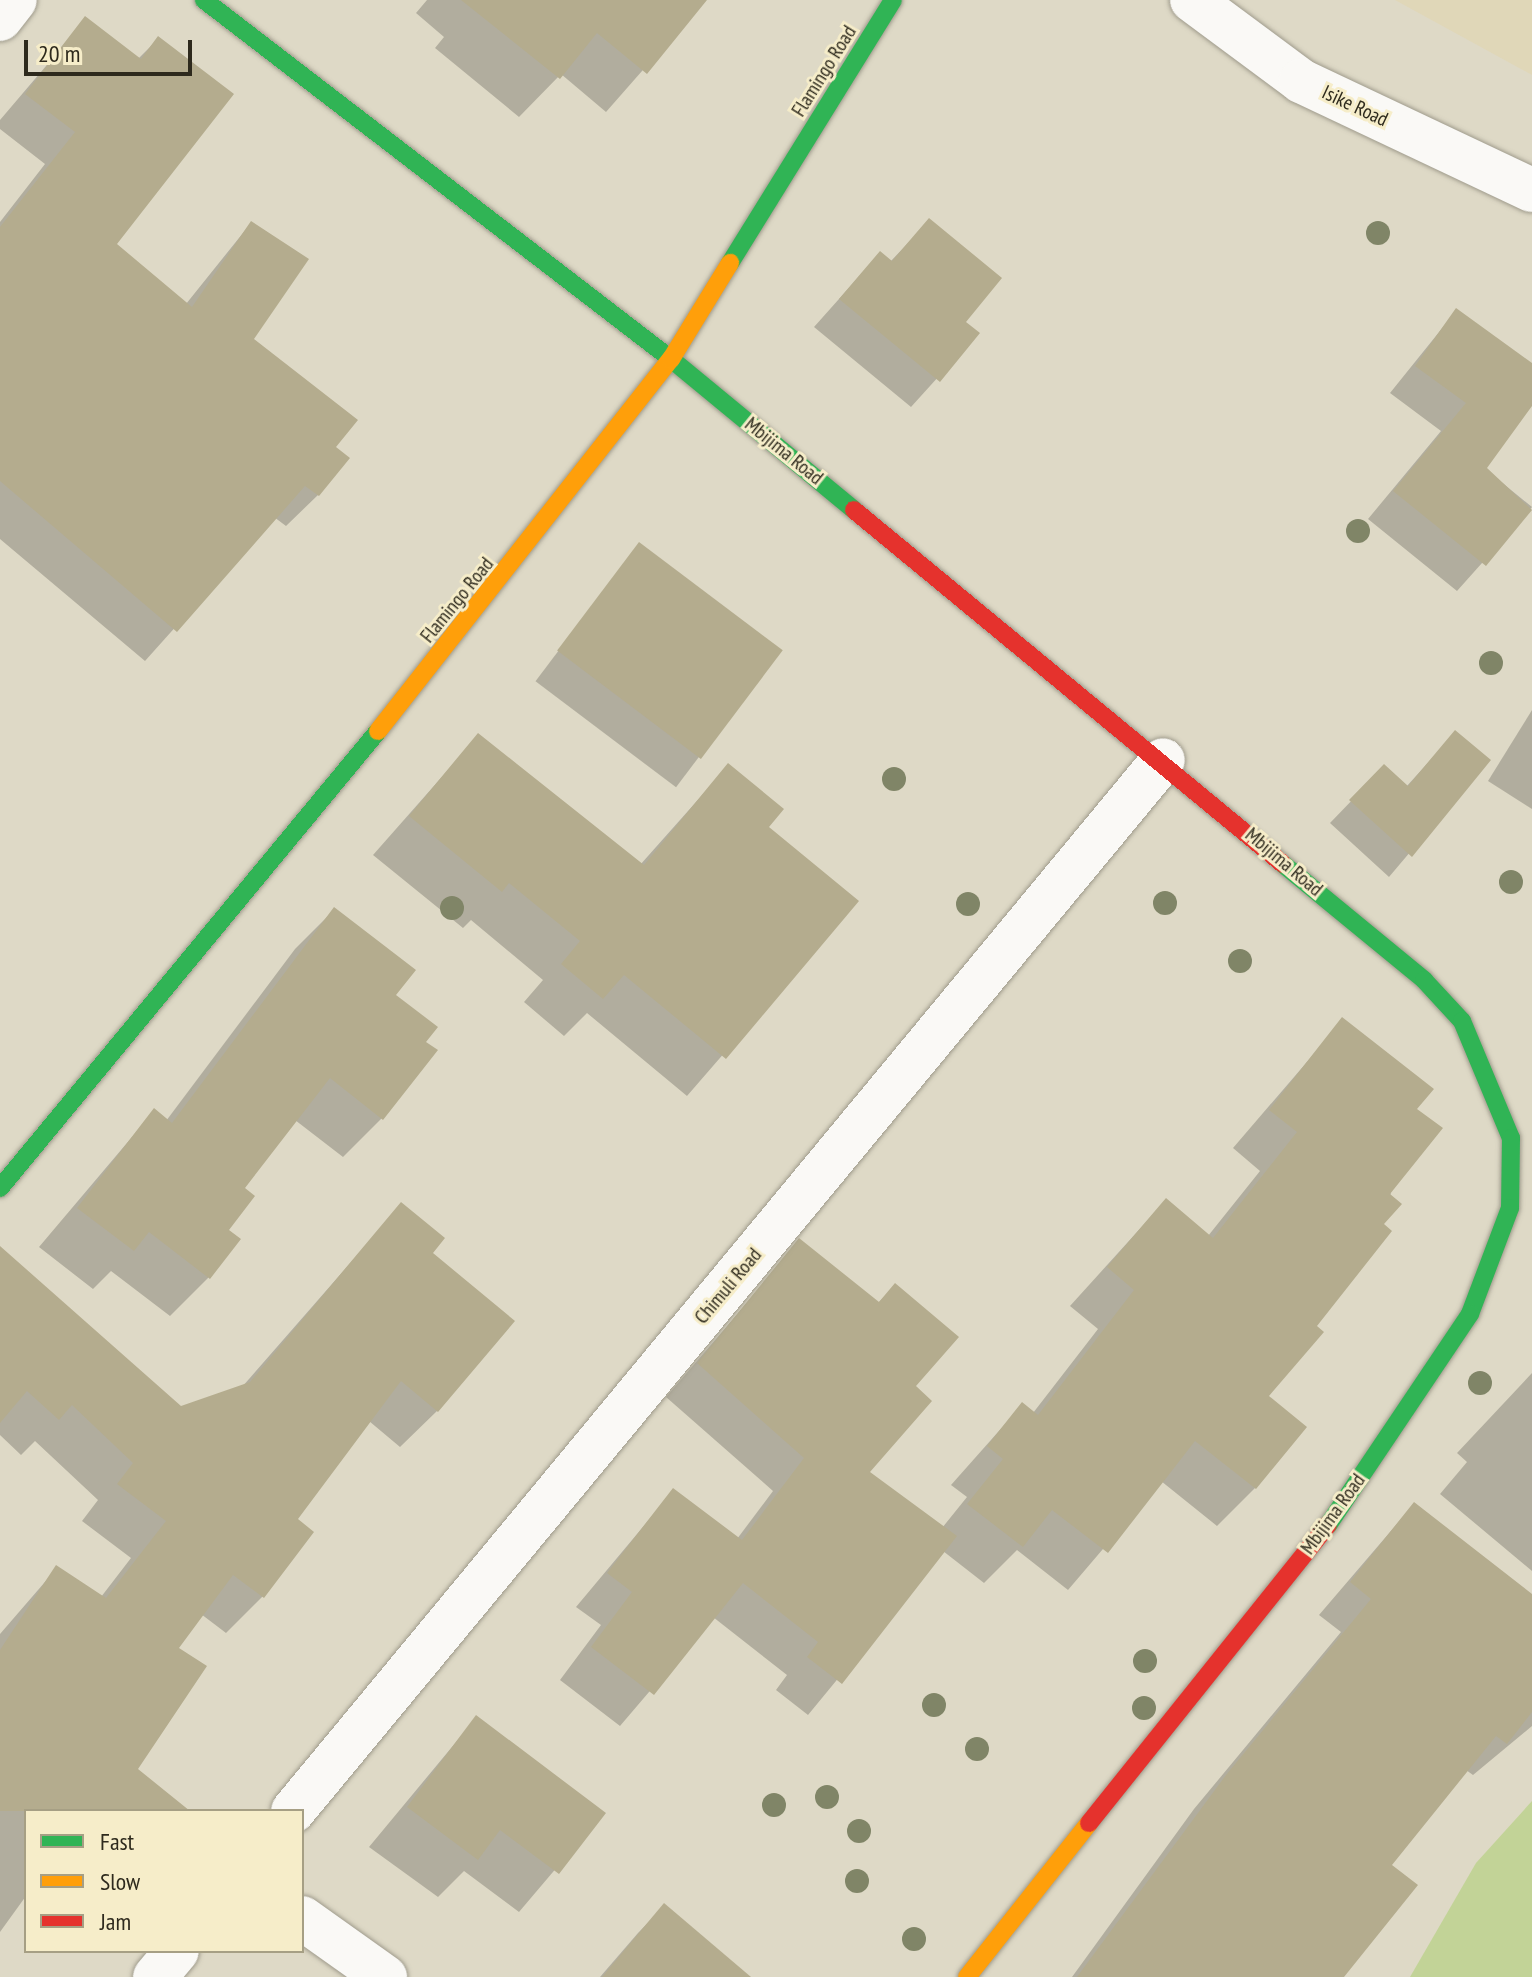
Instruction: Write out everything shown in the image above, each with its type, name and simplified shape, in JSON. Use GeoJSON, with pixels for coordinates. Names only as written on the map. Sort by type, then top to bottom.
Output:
{"type":"FeatureCollection","features":[{"type":"Feature","properties":{"kind":"street"},"geometry":{"type":"LineString","coordinates":[[0,19],[15,0]]}},
{"type":"Feature","properties":{"kind":"street","name":"Mbijima Road"},"geometry":{"type":"LineString","coordinates":[[204,0],[671,359],[1163,760],[1424,980],[1462,1021],[1511,1138],[1510,1208],[1470,1314],[1336,1514],[967,1977]]}},
{"type":"Feature","properties":{"kind":"street","name":"Flamingo Road"},"geometry":{"type":"LineString","coordinates":[[0,1188],[305,824],[671,359],[893,0]]}},
{"type":"Feature","properties":{"kind":"street","name":"Isike Road"},"geometry":{"type":"LineString","coordinates":[[1192,0],[1301,81],[1532,190]]}},
{"type":"Feature","properties":{"kind":"street","name":"Chimuli Road"},"geometry":{"type":"LineString","coordinates":[[295,1809],[1163,760]]}},
{"type":"Feature","properties":{"kind":"street"},"geometry":{"type":"LineString","coordinates":[[304,1919],[385,1977]]}},
{"type":"Feature","properties":{"kind":"street"},"geometry":{"type":"LineString","coordinates":[[155,1977],[175,1953]]}},
{"type":"Feature","properties":{"kind":"shaded area"},"geometry":{"type":"Polygon","coordinates":[[[1395,0],[1532,0],[1532,75],[1395,0]]]}},
{"type":"Feature","properties":{"kind":"green space"},"geometry":{"type":"Polygon","coordinates":[[[1532,1801],[1532,1977],[1410,1977],[1476,1863],[1532,1801]]]}},
{"type":"Feature","properties":{"kind":"building"},"geometry":{"type":"Polygon","coordinates":[[[461,0],[707,0],[647,74],[597,33],[560,79],[461,0]]]}},
{"type":"Feature","properties":{"kind":"building"},"geometry":{"type":"Polygon","coordinates":[[[85,16],[141,59],[158,36],[234,94],[117,244],[192,307],[251,221],[309,259],[254,339],[358,420],[336,447],[350,458],[319,496],[305,486],[177,632],[0,481],[0,227],[75,132],[25,94],[85,16]]]}},
{"type":"Feature","properties":{"kind":"building"},"geometry":{"type":"Polygon","coordinates":[[[929,218],[1002,278],[966,322],[980,333],[940,382],[839,299],[880,251],[892,261],[929,218]]]}},
{"type":"Feature","properties":{"kind":"building"},"geometry":{"type":"Polygon","coordinates":[[[1456,308],[1532,363],[1532,406],[1487,468],[1532,510],[1486,566],[1393,491],[1466,403],[1415,366],[1456,308]]]}},
{"type":"Feature","properties":{"kind":"building"},"geometry":{"type":"Polygon","coordinates":[[[639,542],[783,650],[701,759],[557,651],[639,542]]]}},
{"type":"Feature","properties":{"kind":"building"},"geometry":{"type":"Polygon","coordinates":[[[1455,730],[1491,760],[1412,857],[1349,800],[1384,764],[1408,786],[1455,730]]]}},
{"type":"Feature","properties":{"kind":"building"},"geometry":{"type":"Polygon","coordinates":[[[478,733],[644,865],[728,763],[784,809],[769,827],[859,901],[726,1059],[624,975],[603,999],[561,964],[580,941],[509,883],[502,892],[409,816],[478,733]]]}},
{"type":"Feature","properties":{"kind":"building"},"geometry":{"type":"Polygon","coordinates":[[[334,907],[416,970],[396,995],[438,1027],[426,1042],[438,1050],[383,1120],[330,1078],[245,1188],[255,1196],[229,1230],[241,1239],[210,1279],[149,1232],[134,1251],[77,1208],[154,1108],[172,1123],[334,907]]]}},
{"type":"Feature","properties":{"kind":"building"},"geometry":{"type":"Polygon","coordinates":[[[1342,1017],[1434,1089],[1417,1109],[1443,1128],[1390,1194],[1402,1204],[1384,1224],[1392,1231],[1317,1326],[1324,1332],[1269,1396],[1307,1427],[1256,1489],[1195,1441],[1108,1553],[1052,1510],[1023,1547],[967,1504],[1003,1459],[987,1446],[1022,1402],[1038,1415],[1134,1290],[1107,1267],[1166,1198],[1213,1238],[1297,1132],[1269,1110],[1342,1017]]]}},
{"type":"Feature","properties":{"kind":"building"},"geometry":{"type":"Polygon","coordinates":[[[401,1202],[445,1238],[433,1253],[515,1321],[438,1412],[401,1381],[298,1519],[314,1532],[264,1598],[233,1575],[179,1648],[207,1666],[138,1769],[188,1809],[0,1811],[0,1650],[56,1565],[106,1598],[166,1521],[117,1484],[133,1463],[72,1405],[59,1420],[27,1391],[0,1423],[0,1246],[181,1406],[250,1382],[401,1202]]]}},
{"type":"Feature","properties":{"kind":"building"},"geometry":{"type":"Polygon","coordinates":[[[799,1238],[879,1302],[895,1283],[959,1337],[916,1386],[932,1401],[870,1472],[957,1536],[842,1684],[807,1657],[818,1642],[743,1583],[654,1695],[591,1647],[632,1592],[607,1573],[673,1488],[742,1540],[804,1458],[697,1363],[799,1238]]]}},
{"type":"Feature","properties":{"kind":"building"},"geometry":{"type":"Polygon","coordinates":[[[1414,1502],[1532,1594],[1532,1712],[1507,1744],[1496,1736],[1392,1865],[1418,1885],[1344,1977],[1077,1977],[1226,1775],[1371,1599],[1350,1582],[1414,1502]]]}},
{"type":"Feature","properties":{"kind":"building"},"geometry":{"type":"Polygon","coordinates":[[[476,1715],[606,1813],[559,1874],[500,1830],[478,1860],[407,1807],[476,1715]]]}},
{"type":"Feature","properties":{"kind":"building"},"geometry":{"type":"Polygon","coordinates":[[[664,1903],[751,1977],[602,1977],[664,1903]]]}},
{"type":"Feature","properties":{"kind":"traffic: fast"},"geometry":{"type":"LineString","coordinates":[[204,0],[671,359],[854,510]]}},
{"type":"Feature","properties":{"kind":"traffic: fast"},"geometry":{"type":"LineString","coordinates":[[730,263],[893,0]]}},
{"type":"Feature","properties":{"kind":"traffic: fast"},"geometry":{"type":"LineString","coordinates":[[0,1188],[378,731]]}},
{"type":"Feature","properties":{"kind":"traffic: fast"},"geometry":{"type":"LineString","coordinates":[[1283,864],[1424,980],[1462,1021],[1511,1138],[1510,1208],[1470,1314],[1328,1525]]}},
{"type":"Feature","properties":{"kind":"traffic: slow"},"geometry":{"type":"LineString","coordinates":[[378,731],[671,359],[730,263]]}},
{"type":"Feature","properties":{"kind":"traffic: slow"},"geometry":{"type":"LineString","coordinates":[[967,1977],[1089,1823]]}},
{"type":"Feature","properties":{"kind":"traffic: jam"},"geometry":{"type":"LineString","coordinates":[[854,510],[1283,864]]}},
{"type":"Feature","properties":{"kind":"traffic: jam"},"geometry":{"type":"LineString","coordinates":[[1089,1823],[1328,1525]]}}]}
